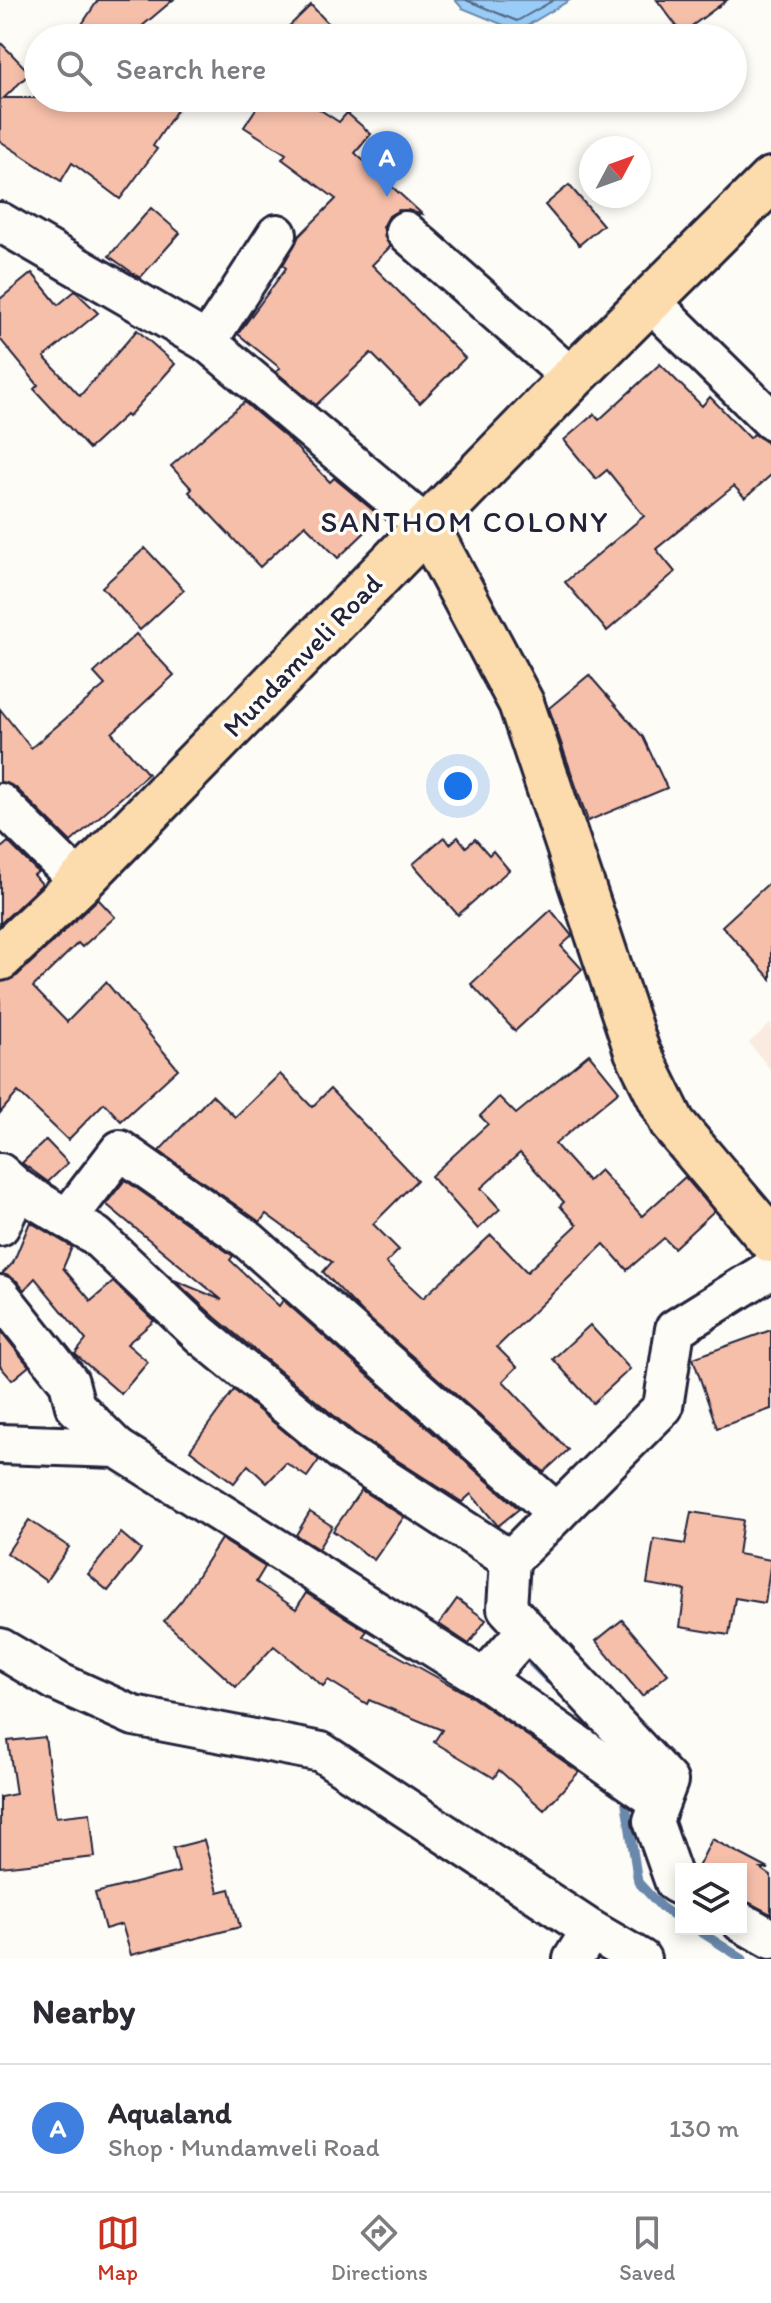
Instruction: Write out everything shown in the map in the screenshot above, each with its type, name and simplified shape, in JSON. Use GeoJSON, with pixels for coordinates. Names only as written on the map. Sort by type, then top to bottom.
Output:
{"type":"FeatureCollection","features":[{"type":"Feature","properties":{"kind":"main road","name":"Mundamveli Road"},"geometry":{"type":"LineString","coordinates":[[0,958],[80,882],[572,378],[771,180]]}},
{"type":"Feature","properties":{"kind":"main road"},"geometry":{"type":"LineString","coordinates":[[427,527],[521,703],[637,1051],[673,1124],[771,1240]]}},
{"type":"Feature","properties":{"kind":"street"},"geometry":{"type":"LineString","coordinates":[[0,222],[207,342],[427,527]]}},
{"type":"Feature","properties":{"kind":"street"},"geometry":{"type":"LineString","coordinates":[[405,231],[572,378]]}},
{"type":"Feature","properties":{"kind":"street"},"geometry":{"type":"LineString","coordinates":[[207,342],[277,234]]}},
{"type":"Feature","properties":{"kind":"street"},"geometry":{"type":"LineString","coordinates":[[651,302],[771,420]]}},
{"type":"Feature","properties":{"kind":"street"},"geometry":{"type":"LineString","coordinates":[[0,803],[80,882]]}},
{"type":"Feature","properties":{"kind":"street"},"geometry":{"type":"LineString","coordinates":[[67,1219],[120,1150],[248,1240],[557,1513]]}},
{"type":"Feature","properties":{"kind":"street"},"geometry":{"type":"LineString","coordinates":[[0,1226],[9,1181],[96,1236],[201,1335],[342,1451],[510,1560]]}},
{"type":"Feature","properties":{"kind":"street"},"geometry":{"type":"LineString","coordinates":[[675,1883],[653,1821],[668,1781],[507,1608],[510,1560],[663,1407],[675,1329],[771,1269]]}},
{"type":"Feature","properties":{"kind":"street"},"geometry":{"type":"LineString","coordinates":[[0,1295],[69,1382],[75,1406],[117,1448],[484,1679],[659,1802]]}},
{"type":"Feature","properties":{"kind":"street"},"geometry":{"type":"LineString","coordinates":[[0,1444],[117,1448]]}},
{"type":"Feature","properties":{"kind":"street"},"geometry":{"type":"LineString","coordinates":[[484,1679],[527,1630]]}},
{"type":"Feature","properties":{"kind":"street"},"geometry":{"type":"LineString","coordinates":[[0,1648],[58,1682],[134,1716],[321,1752],[582,1944],[641,1959]]}},
{"type":"Feature","properties":{"kind":"street"},"geometry":{"type":"LineString","coordinates":[[747,1925],[771,1939]]}},
{"type":"Feature","properties":{"kind":"shaded area"},"geometry":{"type":"Polygon","coordinates":[[[771,1023],[771,1070],[749,1043],[771,1023]]]}},
{"type":"Feature","properties":{"kind":"water"},"geometry":{"type":"Polygon","coordinates":[[[455,0],[570,0],[530,24],[501,24],[462,8],[455,0]]]}},
{"type":"Feature","properties":{"kind":"building"},"geometry":{"type":"Polygon","coordinates":[[[98,0],[173,0],[145,24],[82,24],[98,0]]]}},
{"type":"Feature","properties":{"kind":"building"},"geometry":{"type":"Polygon","coordinates":[[[657,0],[727,0],[694,24],[675,24],[657,0]]]}},
{"type":"Feature","properties":{"kind":"building"},"geometry":{"type":"Polygon","coordinates":[[[311,5],[329,24],[291,24],[311,5]]]}},
{"type":"Feature","properties":{"kind":"building"},"geometry":{"type":"Polygon","coordinates":[[[0,42],[24,67],[24,79],[4,98],[24,98],[24,112],[176,112],[153,146],[157,149],[120,199],[72,163],[61,181],[0,141],[0,42]]]}},
{"type":"Feature","properties":{"kind":"building"},"geometry":{"type":"Polygon","coordinates":[[[254,112],[324,112],[339,122],[347,113],[371,134],[355,153],[422,214],[399,210],[389,216],[383,227],[390,247],[372,265],[465,358],[420,403],[371,353],[316,405],[276,372],[280,368],[238,334],[286,268],[283,265],[299,236],[336,199],[282,159],[286,154],[244,127],[254,112]]]}},
{"type":"Feature","properties":{"kind":"building"},"geometry":{"type":"Polygon","coordinates":[[[569,185],[579,197],[579,208],[589,208],[603,225],[579,245],[545,205],[569,185]]]}},
{"type":"Feature","properties":{"kind":"building"},"geometry":{"type":"Polygon","coordinates":[[[151,208],[180,233],[140,278],[109,256],[151,208]]]}},
{"type":"Feature","properties":{"kind":"building"},"geometry":{"type":"Polygon","coordinates":[[[32,273],[58,305],[75,291],[98,313],[44,357],[80,396],[137,330],[175,364],[128,417],[126,415],[89,449],[34,389],[38,385],[0,339],[0,299],[32,273]]]}},
{"type":"Feature","properties":{"kind":"building"},"geometry":{"type":"Polygon","coordinates":[[[660,364],[702,406],[710,397],[750,438],[754,434],[764,440],[771,448],[771,475],[745,498],[734,486],[656,549],[675,572],[607,631],[565,582],[644,516],[607,470],[596,479],[564,440],[594,414],[599,420],[660,364]]]}},
{"type":"Feature","properties":{"kind":"building"},"geometry":{"type":"Polygon","coordinates":[[[244,402],[288,439],[330,482],[334,478],[381,517],[338,558],[305,525],[260,567],[189,492],[192,489],[171,466],[244,402]]]}},
{"type":"Feature","properties":{"kind":"building"},"geometry":{"type":"Polygon","coordinates":[[[145,548],[184,590],[140,630],[102,587],[145,548]]]}},
{"type":"Feature","properties":{"kind":"building"},"geometry":{"type":"Polygon","coordinates":[[[136,634],[174,675],[112,733],[148,774],[71,842],[15,787],[0,782],[0,709],[31,748],[105,685],[94,673],[136,634]]]}},
{"type":"Feature","properties":{"kind":"building"},"geometry":{"type":"Polygon","coordinates":[[[589,675],[643,737],[667,788],[588,821],[549,708],[589,675]]]}},
{"type":"Feature","properties":{"kind":"building"},"geometry":{"type":"Polygon","coordinates":[[[444,837],[450,844],[458,837],[466,847],[475,839],[489,855],[493,851],[509,870],[458,915],[413,864],[444,837]]]}},
{"type":"Feature","properties":{"kind":"building"},"geometry":{"type":"Polygon","coordinates":[[[8,842],[38,872],[34,875],[42,884],[0,924],[0,849],[8,842]]]}},
{"type":"Feature","properties":{"kind":"building"},"geometry":{"type":"Polygon","coordinates":[[[771,881],[771,979],[722,926],[771,881]]]}},
{"type":"Feature","properties":{"kind":"building"},"geometry":{"type":"Polygon","coordinates":[[[98,899],[115,917],[82,947],[78,943],[33,987],[67,1022],[106,982],[178,1069],[121,1121],[104,1103],[68,1140],[18,1092],[0,1113],[0,982],[17,976],[98,899]]]}},
{"type":"Feature","properties":{"kind":"building"},"geometry":{"type":"Polygon","coordinates":[[[551,910],[572,936],[561,946],[582,969],[515,1031],[471,984],[551,910]]]}},
{"type":"Feature","properties":{"kind":"building"},"geometry":{"type":"Polygon","coordinates":[[[589,1054],[619,1091],[555,1144],[588,1181],[600,1170],[642,1216],[685,1177],[714,1211],[674,1248],[664,1238],[627,1270],[604,1244],[497,1347],[517,1367],[503,1381],[568,1450],[544,1472],[362,1312],[323,1272],[332,1262],[266,1214],[260,1222],[159,1151],[212,1095],[235,1117],[280,1074],[312,1107],[330,1089],[417,1180],[373,1224],[399,1250],[386,1263],[423,1298],[491,1235],[527,1272],[577,1225],[560,1206],[564,1202],[520,1153],[481,1188],[500,1209],[478,1229],[431,1176],[488,1124],[480,1116],[499,1097],[516,1114],[589,1054]]]}},
{"type":"Feature","properties":{"kind":"building"},"geometry":{"type":"Polygon","coordinates":[[[46,1140],[68,1163],[48,1182],[22,1163],[46,1140]]]}},
{"type":"Feature","properties":{"kind":"building"},"geometry":{"type":"Polygon","coordinates":[[[125,1180],[233,1256],[230,1260],[279,1306],[283,1300],[519,1509],[498,1526],[471,1494],[462,1502],[355,1433],[216,1318],[174,1280],[222,1300],[106,1204],[125,1180]]]}},
{"type":"Feature","properties":{"kind":"building"},"geometry":{"type":"Polygon","coordinates":[[[30,1222],[72,1247],[63,1268],[91,1301],[113,1282],[154,1321],[127,1344],[148,1362],[121,1394],[75,1354],[86,1340],[35,1278],[24,1290],[17,1281],[2,1274],[13,1263],[30,1222]]]}},
{"type":"Feature","properties":{"kind":"building"},"geometry":{"type":"Polygon","coordinates":[[[590,1325],[630,1369],[593,1403],[553,1359],[590,1325]]]}},
{"type":"Feature","properties":{"kind":"building"},"geometry":{"type":"Polygon","coordinates":[[[0,1330],[29,1366],[12,1380],[0,1366],[0,1330]]]}},
{"type":"Feature","properties":{"kind":"building"},"geometry":{"type":"Polygon","coordinates":[[[771,1330],[771,1409],[717,1428],[693,1358],[771,1330]]]}},
{"type":"Feature","properties":{"kind":"building"},"geometry":{"type":"Polygon","coordinates":[[[234,1390],[319,1460],[307,1477],[286,1463],[267,1483],[248,1465],[234,1483],[190,1450],[234,1390]]]}},
{"type":"Feature","properties":{"kind":"building"},"geometry":{"type":"Polygon","coordinates":[[[361,1490],[404,1517],[374,1560],[333,1531],[361,1490]]]}},
{"type":"Feature","properties":{"kind":"building"},"geometry":{"type":"Polygon","coordinates":[[[310,1512],[332,1526],[318,1549],[296,1535],[310,1512]]]}},
{"type":"Feature","properties":{"kind":"building"},"geometry":{"type":"Polygon","coordinates":[[[691,1512],[743,1520],[738,1554],[771,1560],[765,1603],[735,1598],[729,1635],[680,1627],[685,1590],[647,1584],[654,1539],[685,1544],[691,1512]]]}},
{"type":"Feature","properties":{"kind":"building"},"geometry":{"type":"Polygon","coordinates":[[[29,1520],[69,1547],[46,1581],[7,1553],[29,1520]]]}},
{"type":"Feature","properties":{"kind":"building"},"geometry":{"type":"Polygon","coordinates":[[[121,1533],[141,1550],[108,1591],[88,1574],[121,1533]]]}},
{"type":"Feature","properties":{"kind":"building"},"geometry":{"type":"Polygon","coordinates":[[[221,1539],[265,1567],[256,1582],[296,1609],[306,1593],[367,1631],[363,1636],[472,1697],[579,1772],[544,1810],[499,1770],[494,1778],[434,1742],[442,1730],[369,1700],[367,1704],[328,1680],[323,1686],[274,1646],[236,1687],[164,1621],[182,1600],[221,1539]]]}},
{"type":"Feature","properties":{"kind":"building"},"geometry":{"type":"Polygon","coordinates":[[[457,1599],[486,1620],[469,1644],[439,1624],[457,1599]]]}},
{"type":"Feature","properties":{"kind":"building"},"geometry":{"type":"Polygon","coordinates":[[[622,1620],[668,1674],[642,1696],[596,1641],[622,1620]]]}},
{"type":"Feature","properties":{"kind":"building"},"geometry":{"type":"Polygon","coordinates":[[[45,1737],[56,1817],[90,1813],[95,1857],[0,1867],[0,1797],[16,1794],[8,1741],[45,1737]]]}},
{"type":"Feature","properties":{"kind":"building"},"geometry":{"type":"Polygon","coordinates":[[[712,1839],[769,1869],[761,1869],[771,1876],[771,1914],[747,1902],[747,1863],[700,1863],[712,1839]]]}},
{"type":"Feature","properties":{"kind":"building"},"geometry":{"type":"Polygon","coordinates":[[[204,1840],[218,1892],[230,1889],[240,1927],[131,1955],[122,1924],[105,1929],[95,1893],[179,1872],[173,1848],[204,1840]]]}},
{"type":"Feature","properties":{"kind":"waterway"},"geometry":{"type":"LineString","coordinates":[[532,1663],[549,1680]]}},
{"type":"Feature","properties":{"kind":"waterway"},"geometry":{"type":"LineString","coordinates":[[624,1792],[638,1882],[661,1907],[675,1916]]}},
{"type":"Feature","properties":{"kind":"waterway"},"geometry":{"type":"LineString","coordinates":[[705,1935],[743,1959]]}},
{"type":"Feature","properties":{"kind":"place","name":"Aqualand"},"geometry":{"type":"Point","coordinates":[387,197]}},
{"type":"Feature","properties":{"kind":"district","name":"SANTHOM COLONY"},"geometry":{"type":"Point","coordinates":[465,521]}}]}
